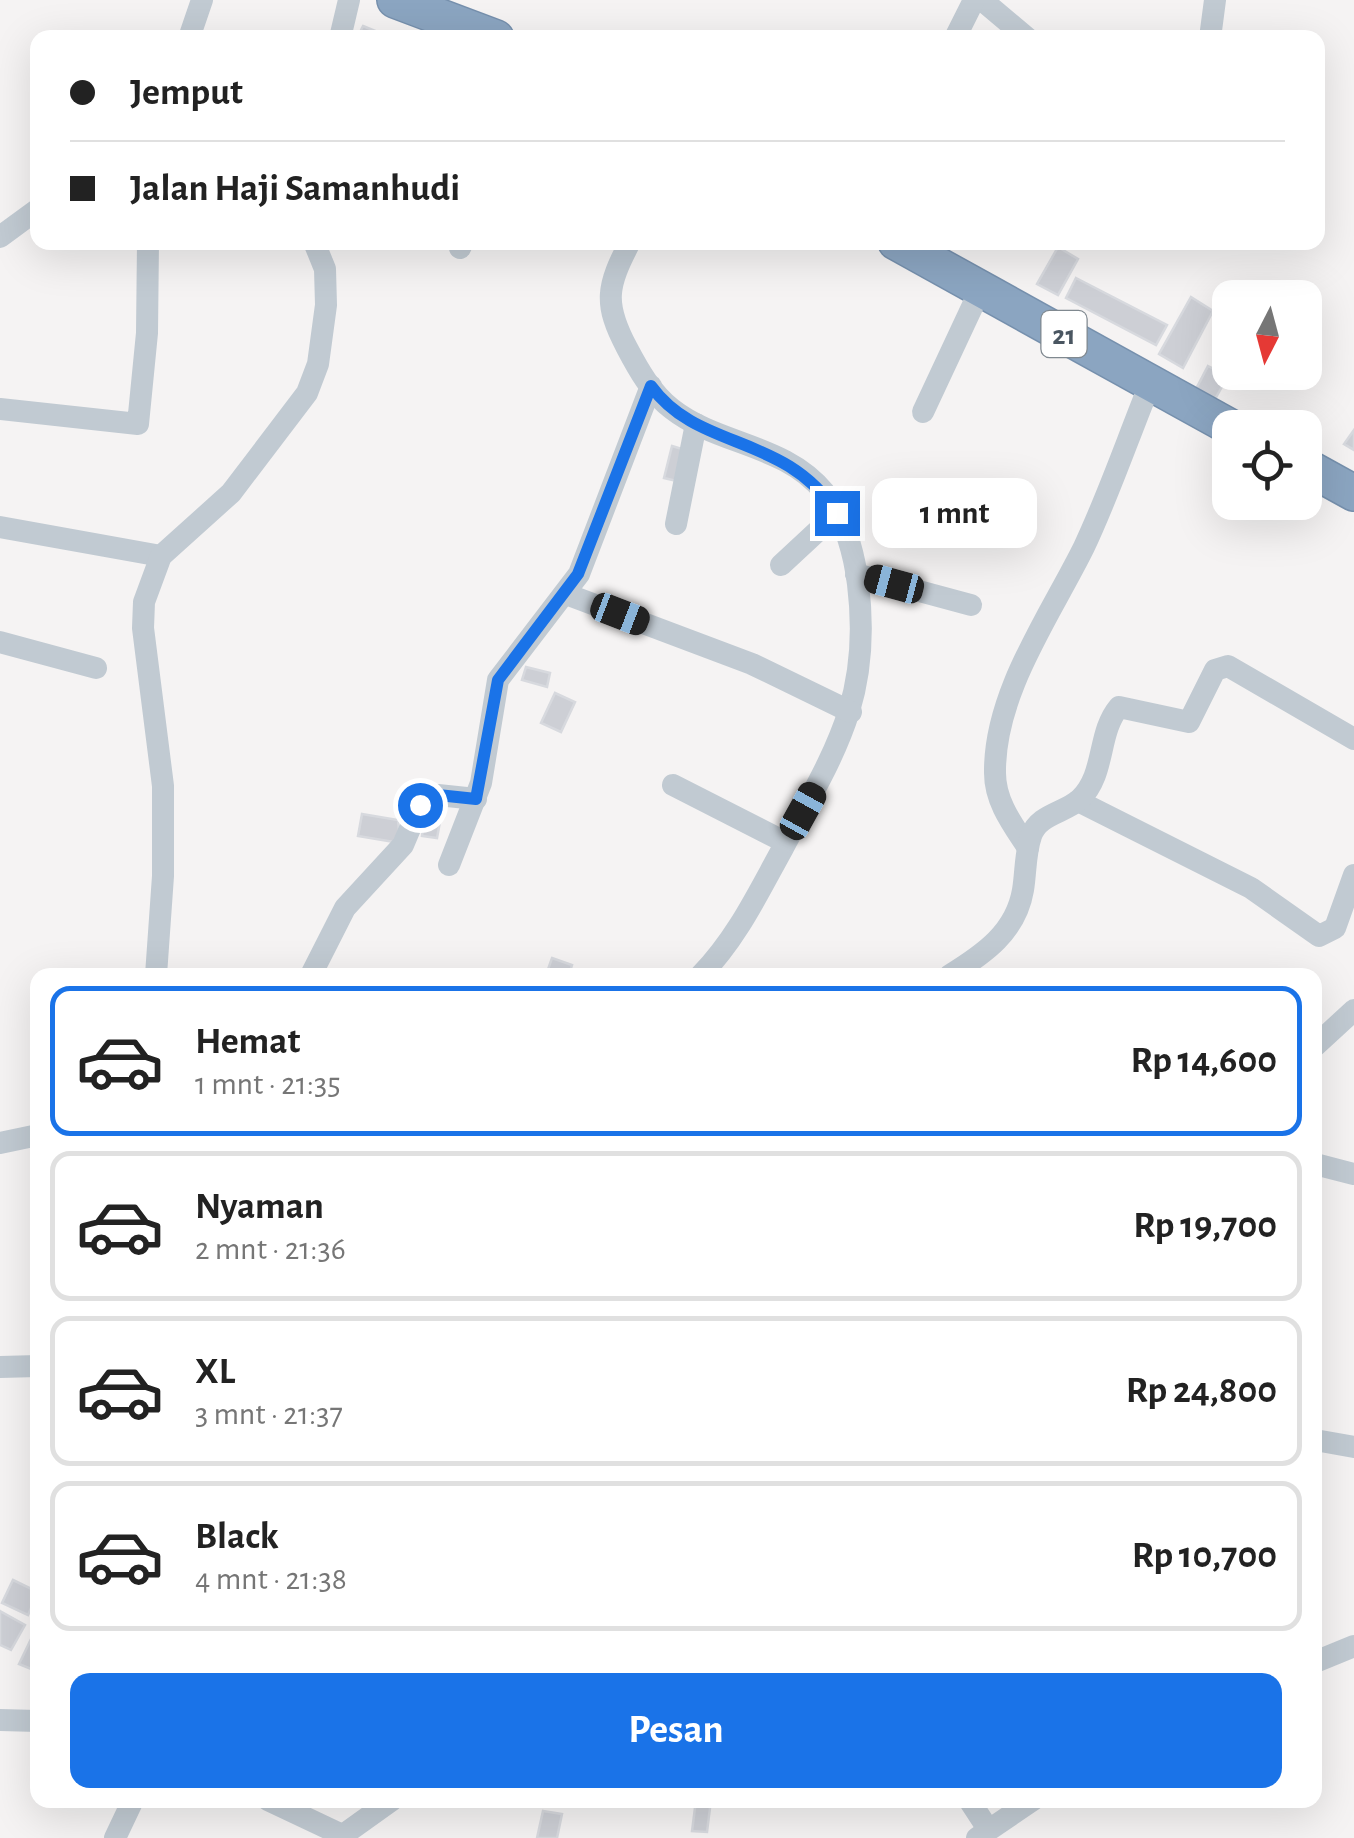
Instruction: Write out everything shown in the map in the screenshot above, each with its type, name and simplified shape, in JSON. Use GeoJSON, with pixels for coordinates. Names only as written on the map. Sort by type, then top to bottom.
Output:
{"type":"FeatureCollection","features":[{"type":"Feature","properties":{"kind":"highway"},"geometry":{"type":"LineString","coordinates":[[395,0],[475,30]]}},
{"type":"Feature","properties":{"kind":"highway","name":"21"},"geometry":{"type":"LineString","coordinates":[[911,250],[1212,417]]}},
{"type":"Feature","properties":{"kind":"highway"},"geometry":{"type":"LineString","coordinates":[[1322,475],[1354,493]]}},
{"type":"Feature","properties":{"kind":"street"},"geometry":{"type":"LineString","coordinates":[[191,30],[202,0]]}},
{"type":"Feature","properties":{"kind":"street"},"geometry":{"type":"LineString","coordinates":[[342,30],[348,0]]}},
{"type":"Feature","properties":{"kind":"street"},"geometry":{"type":"LineString","coordinates":[[959,30],[974,0]]}},
{"type":"Feature","properties":{"kind":"street"},"geometry":{"type":"LineString","coordinates":[[982,0],[1018,30]]}},
{"type":"Feature","properties":{"kind":"street"},"geometry":{"type":"LineString","coordinates":[[1211,30],[1215,0]]}},
{"type":"Feature","properties":{"kind":"street"},"geometry":{"type":"LineString","coordinates":[[0,237],[30,215]]}},
{"type":"Feature","properties":{"kind":"street"},"geometry":{"type":"LineString","coordinates":[[0,409],[138,424],[147,333],[148,250]]}},
{"type":"Feature","properties":{"kind":"street"},"geometry":{"type":"LineString","coordinates":[[157,968],[164,876],[162,786],[143,628],[144,602],[161,556],[231,494],[307,393],[318,364],[326,305],[326,269],[318,250]]}},
{"type":"Feature","properties":{"kind":"street"},"geometry":{"type":"LineString","coordinates":[[626,250],[609,286],[609,300],[621,337],[662,402],[696,424],[774,455],[814,482],[837,513],[856,574],[862,652],[851,712],[751,909],[707,968]]}},
{"type":"Feature","properties":{"kind":"street"},"geometry":{"type":"LineString","coordinates":[[922,412],[982,288]]}},
{"type":"Feature","properties":{"kind":"street"},"geometry":{"type":"LineString","coordinates":[[1028,848],[997,795],[996,753],[1004,720],[1032,647],[1085,544],[1150,384]]}},
{"type":"Feature","properties":{"kind":"street"},"geometry":{"type":"LineString","coordinates":[[448,865],[476,799],[498,680],[566,594],[591,550],[651,386]]}},
{"type":"Feature","properties":{"kind":"street"},"geometry":{"type":"LineString","coordinates":[[676,524],[696,424]]}},
{"type":"Feature","properties":{"kind":"street"},"geometry":{"type":"LineString","coordinates":[[781,565],[837,513]]}},
{"type":"Feature","properties":{"kind":"street"},"geometry":{"type":"LineString","coordinates":[[0,528],[161,556]]}},
{"type":"Feature","properties":{"kind":"street"},"geometry":{"type":"LineString","coordinates":[[856,574],[971,605]]}},
{"type":"Feature","properties":{"kind":"street"},"geometry":{"type":"LineString","coordinates":[[566,594],[752,664],[851,712]]}},
{"type":"Feature","properties":{"kind":"street"},"geometry":{"type":"LineString","coordinates":[[0,642],[96,668]]}},
{"type":"Feature","properties":{"kind":"street"},"geometry":{"type":"LineString","coordinates":[[963,968],[1013,923],[1023,891],[1028,848],[1038,824],[1078,801],[1098,771],[1119,708],[1189,722],[1221,666],[1232,667],[1354,739]]}},
{"type":"Feature","properties":{"kind":"street"},"geometry":{"type":"LineString","coordinates":[[673,785],[786,842]]}},
{"type":"Feature","properties":{"kind":"street"},"geometry":{"type":"LineString","coordinates":[[315,968],[345,908],[404,845],[420,805],[438,795],[476,799]]}},
{"type":"Feature","properties":{"kind":"street"},"geometry":{"type":"LineString","coordinates":[[1078,801],[1251,888],[1319,936],[1335,928],[1354,875]]}},
{"type":"Feature","properties":{"kind":"street"},"geometry":{"type":"LineString","coordinates":[[1322,1040],[1354,1010]]}},
{"type":"Feature","properties":{"kind":"street"},"geometry":{"type":"LineString","coordinates":[[0,1143],[30,1137]]}},
{"type":"Feature","properties":{"kind":"street"},"geometry":{"type":"LineString","coordinates":[[1322,1166],[1354,1174]]}},
{"type":"Feature","properties":{"kind":"street"},"geometry":{"type":"LineString","coordinates":[[0,1367],[30,1366]]}},
{"type":"Feature","properties":{"kind":"street"},"geometry":{"type":"LineString","coordinates":[[1322,1441],[1354,1447]]}},
{"type":"Feature","properties":{"kind":"street"},"geometry":{"type":"LineString","coordinates":[[1322,1659],[1354,1646]]}},
{"type":"Feature","properties":{"kind":"street"},"geometry":{"type":"LineString","coordinates":[[0,1720],[30,1720]]}},
{"type":"Feature","properties":{"kind":"street"},"geometry":{"type":"LineString","coordinates":[[115,1838],[129,1808]]}},
{"type":"Feature","properties":{"kind":"street"},"geometry":{"type":"LineString","coordinates":[[284,1808],[340,1836],[359,1809]]}},
{"type":"Feature","properties":{"kind":"street"},"geometry":{"type":"LineString","coordinates":[[973,1808],[983,1834],[1021,1808]]}},
{"type":"Feature","properties":{"kind":"building"},"geometry":{"type":"Polygon","coordinates":[[[1056,250],[1078,259],[1058,295],[1037,284],[1056,250]]]}},
{"type":"Feature","properties":{"kind":"building"},"geometry":{"type":"Polygon","coordinates":[[[1076,278],[1167,325],[1156,345],[1066,298],[1076,278]]]}},
{"type":"Feature","properties":{"kind":"building"},"geometry":{"type":"Polygon","coordinates":[[[1191,297],[1212,310],[1183,368],[1159,354],[1191,297]]]}},
{"type":"Feature","properties":{"kind":"building"},"geometry":{"type":"Polygon","coordinates":[[[1208,366],[1212,368],[1212,390],[1220,390],[1215,399],[1196,389],[1208,366]]]}},
{"type":"Feature","properties":{"kind":"building"},"geometry":{"type":"Polygon","coordinates":[[[1354,430],[1354,450],[1344,444],[1354,430]]]}},
{"type":"Feature","properties":{"kind":"building"},"geometry":{"type":"Polygon","coordinates":[[[672,446],[689,451],[681,482],[664,478],[672,446]]]}},
{"type":"Feature","properties":{"kind":"building"},"geometry":{"type":"Polygon","coordinates":[[[526,667],[550,673],[547,687],[522,680],[526,667]]]}},
{"type":"Feature","properties":{"kind":"building"},"geometry":{"type":"Polygon","coordinates":[[[555,693],[575,702],[561,732],[541,723],[555,693]]]}},
{"type":"Feature","properties":{"kind":"building"},"geometry":{"type":"Polygon","coordinates":[[[426,808],[442,811],[437,838],[422,836],[426,808]]]}},
{"type":"Feature","properties":{"kind":"building"},"geometry":{"type":"Polygon","coordinates":[[[362,814],[398,820],[400,843],[358,836],[362,814]]]}},
{"type":"Feature","properties":{"kind":"building"},"geometry":{"type":"Polygon","coordinates":[[[552,958],[572,965],[571,968],[548,968],[552,958]]]}},
{"type":"Feature","properties":{"kind":"building"},"geometry":{"type":"Polygon","coordinates":[[[13,1580],[30,1588],[28,1615],[2,1603],[13,1580]]]}},
{"type":"Feature","properties":{"kind":"building"},"geometry":{"type":"Polygon","coordinates":[[[0,1611],[25,1625],[11,1650],[0,1645],[0,1611]]]}},
{"type":"Feature","properties":{"kind":"building"},"geometry":{"type":"Polygon","coordinates":[[[30,1641],[30,1669],[19,1664],[30,1641]]]}},
{"type":"Feature","properties":{"kind":"building"},"geometry":{"type":"Polygon","coordinates":[[[695,1808],[710,1808],[707,1832],[692,1831],[695,1808]]]}},
{"type":"Feature","properties":{"kind":"building"},"geometry":{"type":"Polygon","coordinates":[[[543,1811],[562,1814],[557,1838],[537,1838],[543,1811]]]}},
{"type":"Feature","properties":{"kind":"route"},"geometry":{"type":"LineString","coordinates":[[420,805],[438,795],[476,799],[498,680],[566,594],[591,550],[651,386],[675,412],[706,429],[774,455],[804,474],[823,491],[837,513]]}}]}
